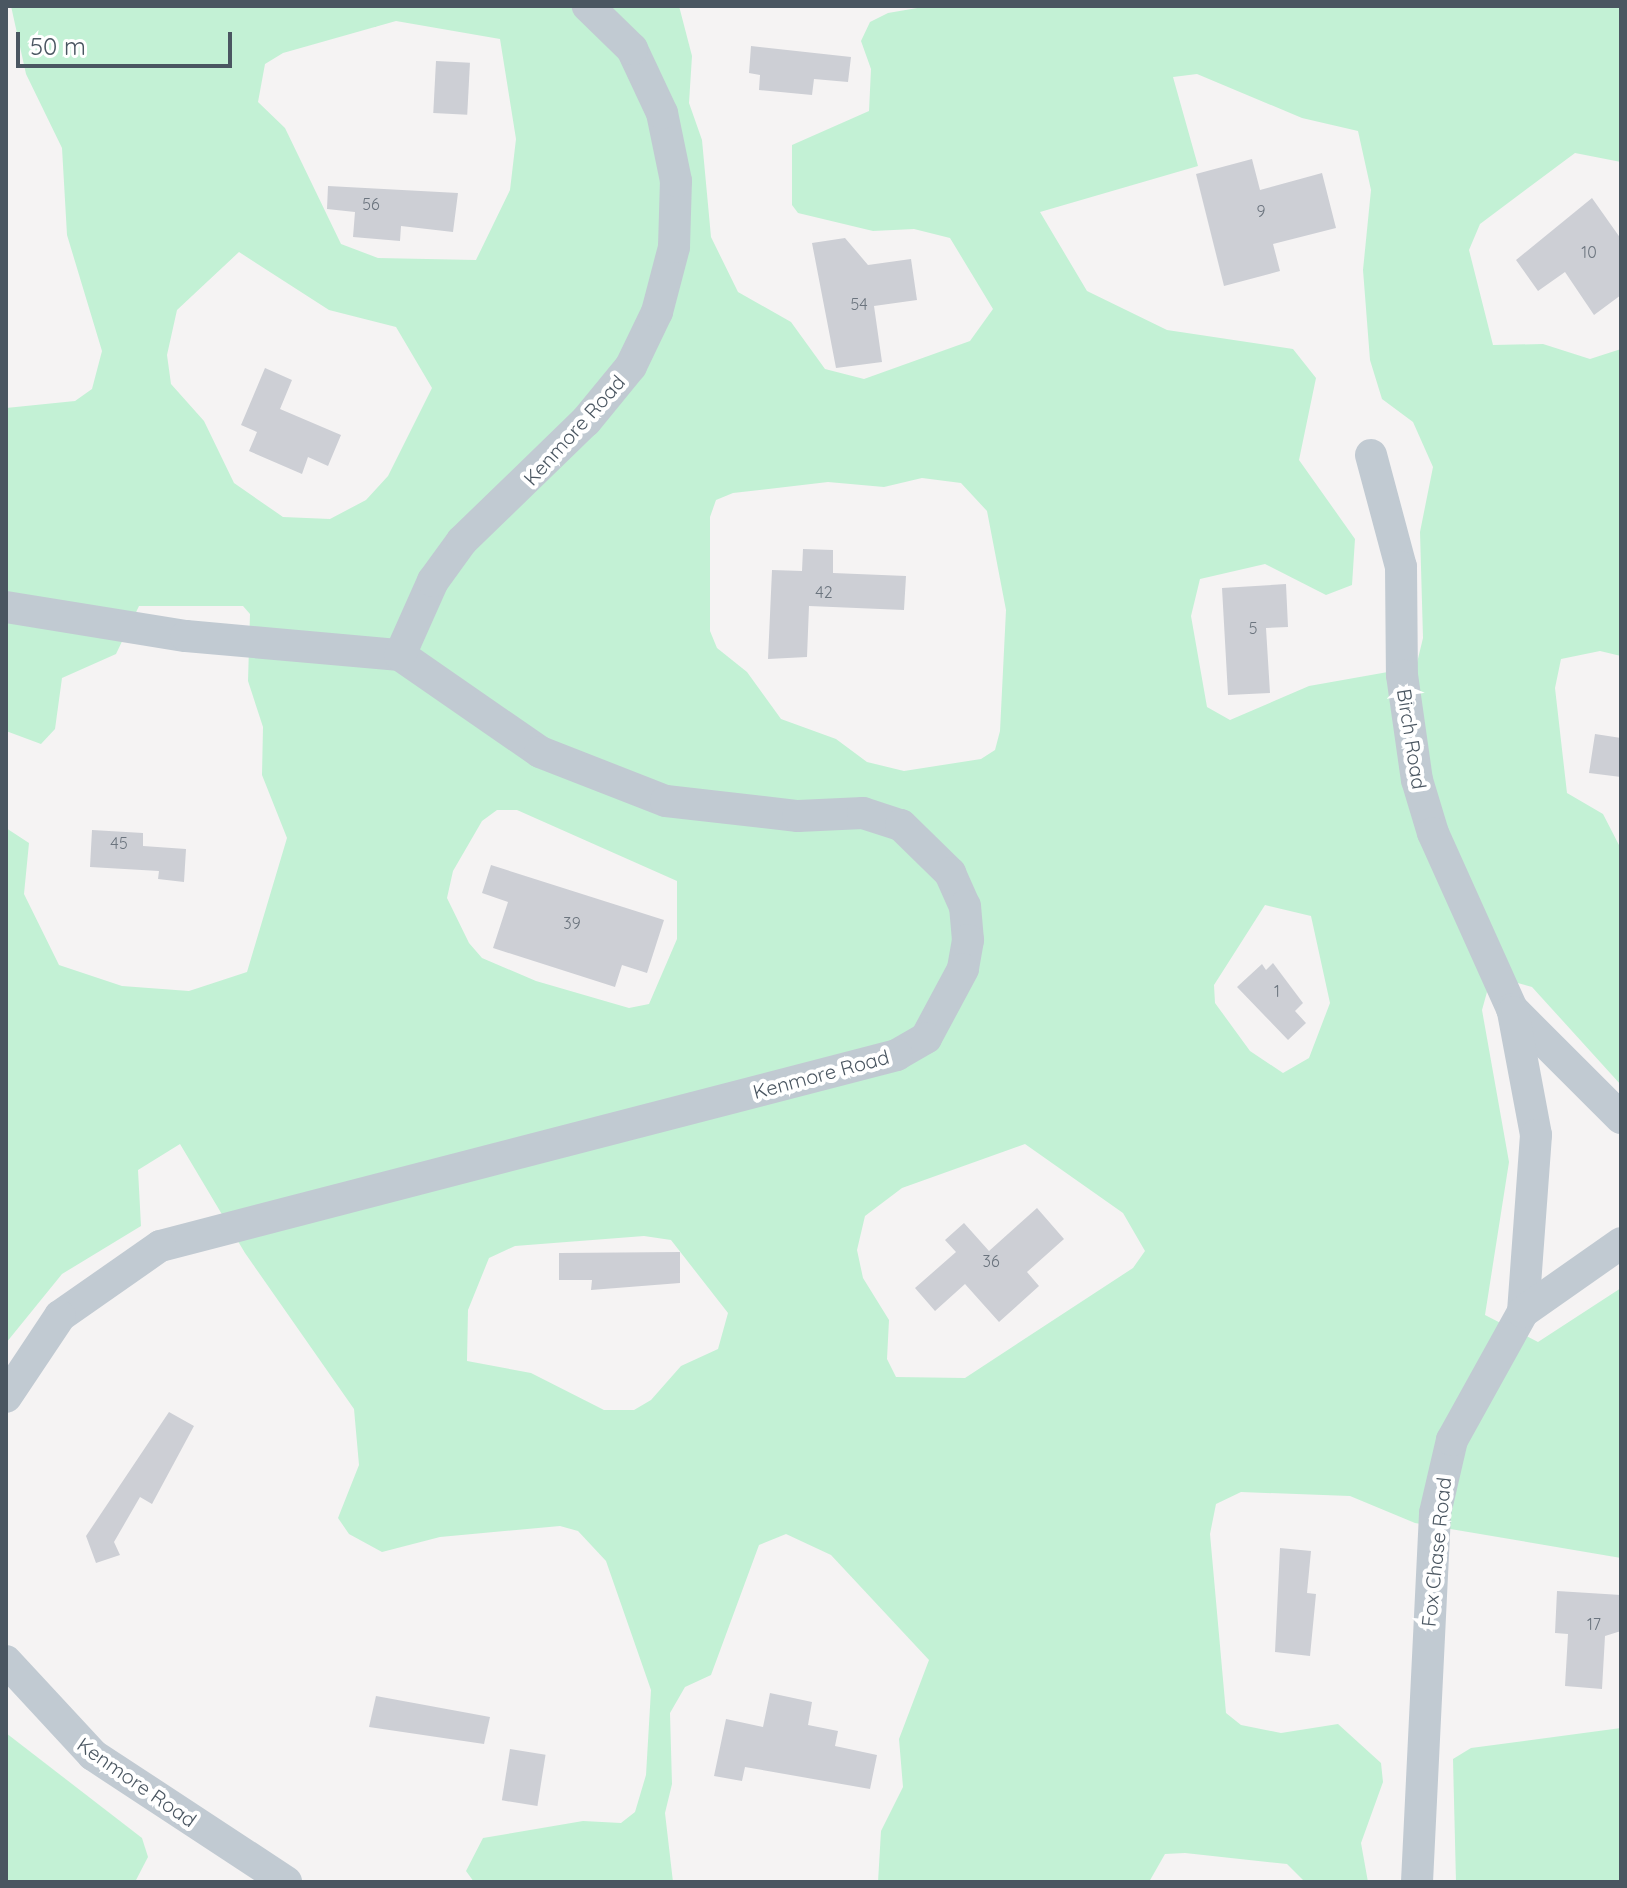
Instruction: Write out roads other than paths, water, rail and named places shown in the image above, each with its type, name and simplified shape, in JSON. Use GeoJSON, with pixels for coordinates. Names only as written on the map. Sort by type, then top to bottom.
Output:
{"type":"FeatureCollection","features":[{"type":"Feature","properties":{"kind":"street","name":"Kenmore Road"},"geometry":{"type":"LineString","coordinates":[[400,655],[433,581],[462,541],[586,421],[631,366],[657,312],[674,247],[676,181],[662,113],[632,49],[588,6]]}},
{"type":"Feature","properties":{"kind":"street","name":"Birch Road"},"geometry":{"type":"LineString","coordinates":[[1371,455],[1401,567],[1402,675],[1417,780],[1459,897],[1512,1009],[1536,1135],[1523,1312]]}},
{"type":"Feature","properties":{"kind":"street","name":"Kenmore Road"},"geometry":{"type":"LineString","coordinates":[[6,607],[186,636],[400,655],[540,752],[666,801],[784,815],[863,813],[901,825],[930,847],[965,906],[963,969],[945,1008],[926,1038],[897,1055],[160,1246],[60,1316],[6,1397]]}},
{"type":"Feature","properties":{"kind":"street","name":"Birch Road"},"geometry":{"type":"LineString","coordinates":[[1512,1009],[1621,1118]]}},
{"type":"Feature","properties":{"kind":"street","name":"Fox Chase Road"},"geometry":{"type":"LineString","coordinates":[[1417,1882],[1440,1481],[1472,1398],[1523,1312],[1621,1243]]}},
{"type":"Feature","properties":{"kind":"street","name":"Kenmore Road"},"geometry":{"type":"LineString","coordinates":[[6,1661],[93,1755],[286,1882]]}}]}
